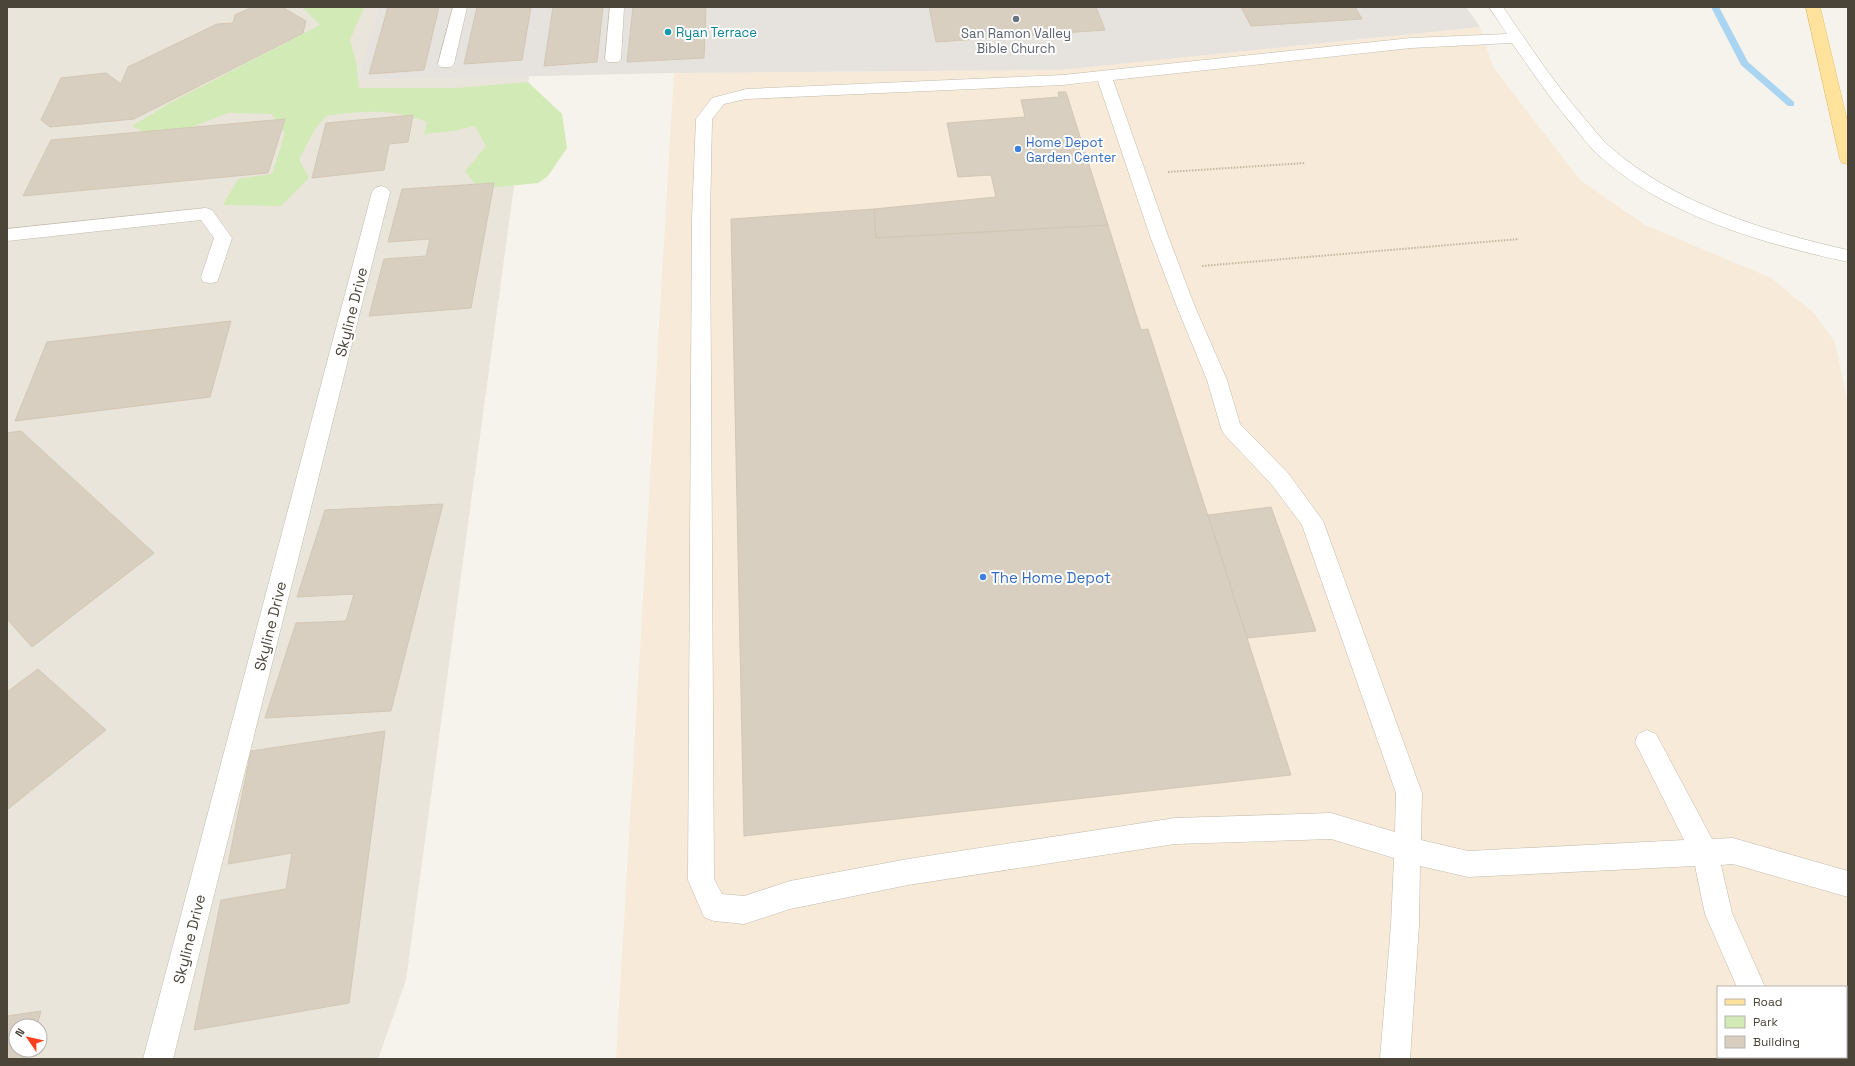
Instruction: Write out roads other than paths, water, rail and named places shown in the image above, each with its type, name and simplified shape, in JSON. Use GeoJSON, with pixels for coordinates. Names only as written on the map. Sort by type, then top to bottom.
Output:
{"type":"FeatureCollection","features":[{"type":"Feature","properties":{"kind":"main road"},"geometry":{"type":"LineString","coordinates":[[1813,7],[1848,159]]}},
{"type":"Feature","properties":{"kind":"street"},"geometry":{"type":"LineString","coordinates":[[446,64],[460,7]]}},
{"type":"Feature","properties":{"kind":"street"},"geometry":{"type":"LineString","coordinates":[[613,59],[617,7]]}},
{"type":"Feature","properties":{"kind":"street"},"geometry":{"type":"LineString","coordinates":[[1496,7],[1563,104],[1598,144],[1644,182],[1719,218],[1809,248],[1848,256]]}},
{"type":"Feature","properties":{"kind":"street"},"geometry":{"type":"LineString","coordinates":[[1517,38],[1411,43],[1055,80],[746,94],[718,101],[704,119],[701,218],[701,880],[714,906],[744,910],[790,895],[908,872],[1175,831],[1331,826],[1409,850],[1468,864],[1733,851],[1848,884]]}},
{"type":"Feature","properties":{"kind":"street"},"geometry":{"type":"LineString","coordinates":[[1104,76],[1172,268],[1217,380],[1231,428],[1280,479],[1312,521],[1409,793],[1409,850],[1395,1059]]}},
{"type":"Feature","properties":{"kind":"street","name":"Skyline Drive"},"geometry":{"type":"LineString","coordinates":[[158,1059],[381,192]]}},
{"type":"Feature","properties":{"kind":"street"},"geometry":{"type":"LineString","coordinates":[[7,235],[206,214],[223,238],[210,277]]}},
{"type":"Feature","properties":{"kind":"street"},"geometry":{"type":"LineString","coordinates":[[1647,742],[1705,853],[1719,914],[1750,986]]}},
{"type":"Feature","properties":{"kind":"waterway"},"geometry":{"type":"LineString","coordinates":[[1715,7],[1744,63],[1791,104]]}},
{"type":"Feature","properties":{"kind":"place","name":"San Ramon Valley Bible Church"},"geometry":{"type":"Point","coordinates":[1016,19]}},
{"type":"Feature","properties":{"kind":"place","name":"Ryan Terrace"},"geometry":{"type":"Point","coordinates":[668,32]}},
{"type":"Feature","properties":{"kind":"place","name":"Home Depot Garden Center"},"geometry":{"type":"Point","coordinates":[1018,149]}},
{"type":"Feature","properties":{"kind":"place","name":"The Home Depot"},"geometry":{"type":"Point","coordinates":[983,577]}}]}
